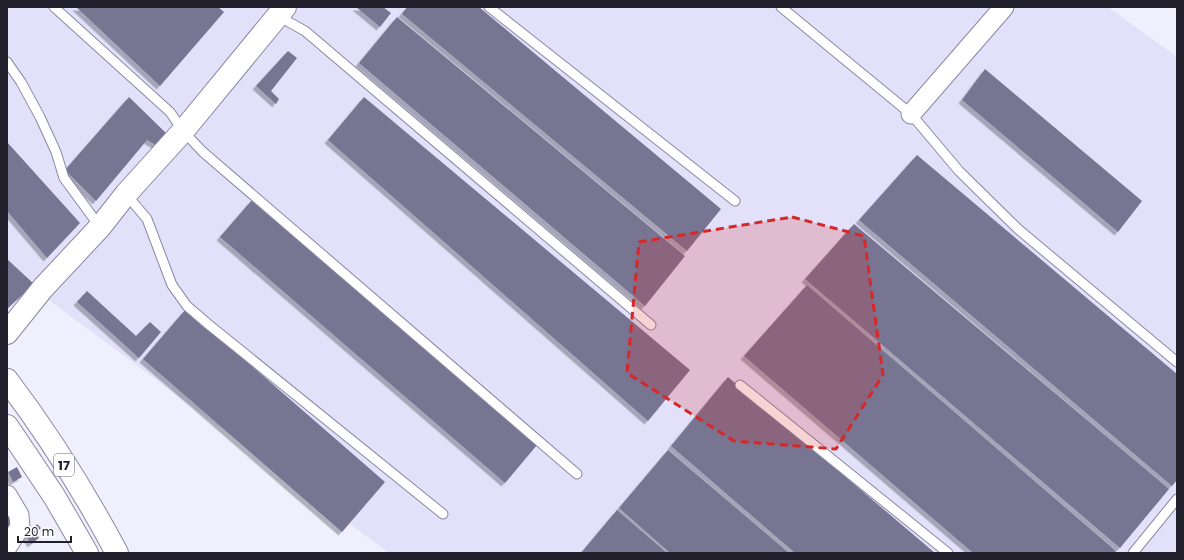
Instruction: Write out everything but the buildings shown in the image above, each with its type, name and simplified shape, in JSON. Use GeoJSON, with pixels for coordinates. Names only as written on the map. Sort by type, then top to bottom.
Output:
{"type":"FeatureCollection","features":[{"type":"Feature","properties":{"kind":"main road"},"geometry":{"type":"LineString","coordinates":[[7,333],[43,288],[100,227],[126,194],[183,131],[282,11]]}},
{"type":"Feature","properties":{"kind":"main road","name":"17"},"geometry":{"type":"LineString","coordinates":[[7,380],[40,426],[82,492],[117,553]]}},
{"type":"Feature","properties":{"kind":"main road","name":"17"},"geometry":{"type":"LineString","coordinates":[[7,426],[54,496],[87,553]]}},
{"type":"Feature","properties":{"kind":"street"},"geometry":{"type":"LineString","coordinates":[[911,114],[1004,7]]}},
{"type":"Feature","properties":{"kind":"street"},"geometry":{"type":"LineString","coordinates":[[7,495],[19,515],[20,527],[7,547]]}},
{"type":"Feature","properties":{"kind":"lane"},"geometry":{"type":"LineString","coordinates":[[54,7],[170,112],[183,131],[203,152],[576,474]]}},
{"type":"Feature","properties":{"kind":"lane"},"geometry":{"type":"LineString","coordinates":[[489,7],[735,201]]}},
{"type":"Feature","properties":{"kind":"lane"},"geometry":{"type":"LineString","coordinates":[[781,7],[911,114],[959,171],[1018,229],[1177,362]]}},
{"type":"Feature","properties":{"kind":"lane"},"geometry":{"type":"LineString","coordinates":[[282,11],[651,325]]}},
{"type":"Feature","properties":{"kind":"lane"},"geometry":{"type":"LineString","coordinates":[[7,62],[21,82],[40,117],[56,152],[64,178],[100,227]]}},
{"type":"Feature","properties":{"kind":"lane"},"geometry":{"type":"LineString","coordinates":[[126,194],[147,219],[172,285],[187,306],[443,514]]}},
{"type":"Feature","properties":{"kind":"lane"},"geometry":{"type":"LineString","coordinates":[[740,384],[948,553]]}},
{"type":"Feature","properties":{"kind":"lane"},"geometry":{"type":"LineString","coordinates":[[1133,553],[1177,499]]}},
{"type":"Feature","properties":{"kind":"highlighted area"},"geometry":{"type":"Polygon","coordinates":[[[792,217],[864,236],[883,375],[836,449],[734,441],[627,373],[639,242],[792,217]]]}},
{"type":"Feature","properties":{"kind":"shaded area"},"geometry":{"type":"Polygon","coordinates":[[[7,7],[1108,7],[1177,57],[1177,553],[389,553],[7,269],[7,7]]]}}]}
